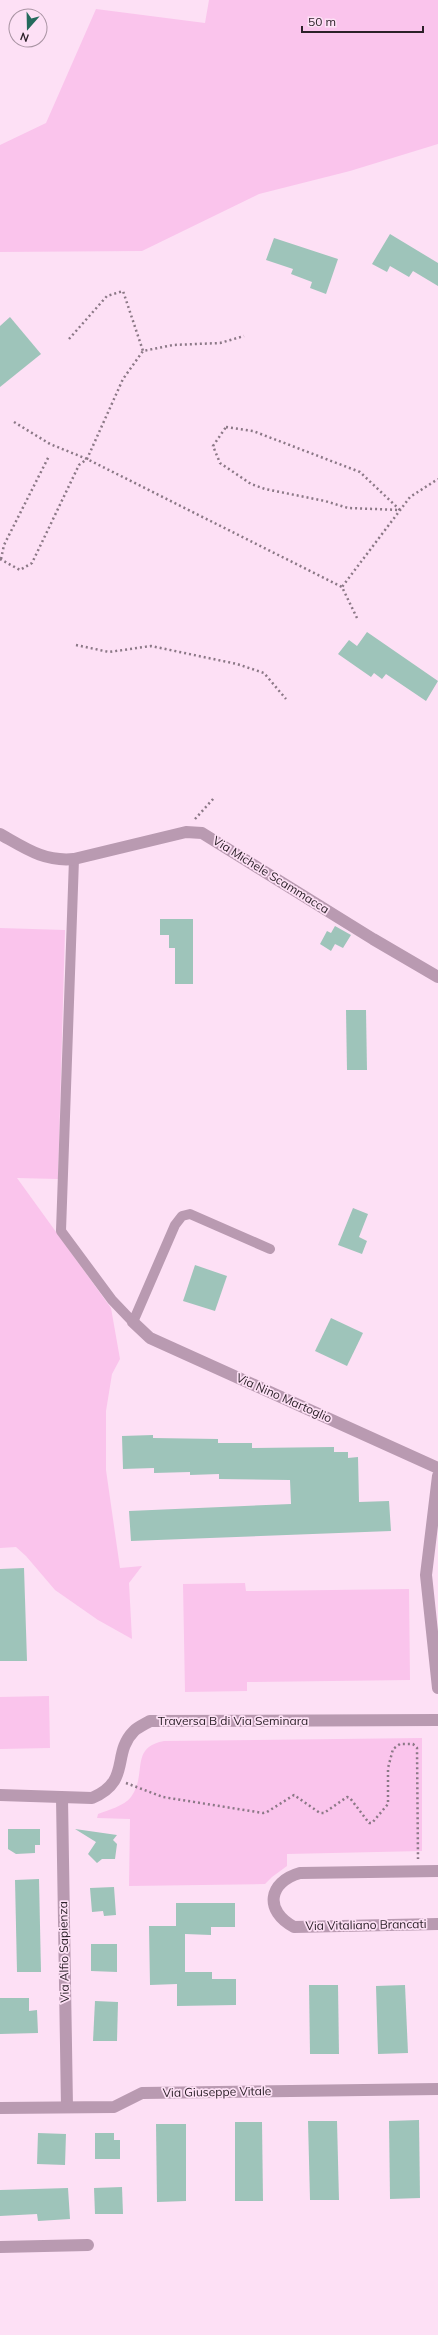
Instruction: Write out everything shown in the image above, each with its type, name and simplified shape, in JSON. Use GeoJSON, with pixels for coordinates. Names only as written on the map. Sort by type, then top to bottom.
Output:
{"type":"FeatureCollection","features":[{"type":"Feature","properties":{"kind":"street","name":"Via Michele Scammacca"},"geometry":{"type":"LineString","coordinates":[[0,834],[36,854],[58,861],[74,859],[186,832],[202,833],[373,939],[438,977]]}},
{"type":"Feature","properties":{"kind":"street","name":"Via Nino Martoglio"},"geometry":{"type":"LineString","coordinates":[[133,1322],[150,1338],[438,1468]]}},
{"type":"Feature","properties":{"kind":"street"},"geometry":{"type":"LineString","coordinates":[[438,1476],[426,1575],[438,1688]]}},
{"type":"Feature","properties":{"kind":"street","name":"Traversa B di Via Seminara"},"geometry":{"type":"LineString","coordinates":[[0,1795],[92,1798],[103,1793],[113,1784],[118,1773],[127,1742],[134,1731],[150,1721],[438,1720]]}},
{"type":"Feature","properties":{"kind":"street","name":"Via Alfio Sapienza"},"geometry":{"type":"LineString","coordinates":[[62,1798],[67,2107]]}},
{"type":"Feature","properties":{"kind":"street","name":"Via Vitaliano Brancati"},"geometry":{"type":"LineString","coordinates":[[438,1871],[300,1873],[287,1876],[278,1884],[274,1894],[276,1914],[283,1921],[294,1927],[438,1924]]}},
{"type":"Feature","properties":{"kind":"street","name":"Via Giuseppe Vitale"},"geometry":{"type":"LineString","coordinates":[[0,2108],[114,2107],[142,2093],[438,2089]]}},
{"type":"Feature","properties":{"kind":"street"},"geometry":{"type":"LineString","coordinates":[[0,2247],[88,2245]]}},
{"type":"Feature","properties":{"kind":"lane"},"geometry":{"type":"LineString","coordinates":[[74,859],[61,1231],[112,1300],[133,1322],[175,1225],[182,1216],[190,1214],[270,1249]]}},
{"type":"Feature","properties":{"kind":"path"},"geometry":{"type":"LineString","coordinates":[[69,339],[107,296],[123,291],[142,351]]}},
{"type":"Feature","properties":{"kind":"path"},"geometry":{"type":"LineString","coordinates":[[49,456],[4,545],[0,559],[20,570],[32,563],[79,465],[87,459],[123,379],[142,351],[173,345],[220,343],[244,336]]}},
{"type":"Feature","properties":{"kind":"path"},"geometry":{"type":"LineString","coordinates":[[14,422],[50,444],[87,459],[342,587],[357,618]]}},
{"type":"Feature","properties":{"kind":"path"},"geometry":{"type":"LineString","coordinates":[[226,427],[254,431],[360,472],[400,510],[348,508],[325,501],[265,490],[251,484],[220,463],[213,446],[226,427]]}},
{"type":"Feature","properties":{"kind":"path"},"geometry":{"type":"LineString","coordinates":[[342,587],[410,497],[438,479]]}},
{"type":"Feature","properties":{"kind":"path"},"geometry":{"type":"LineString","coordinates":[[76,645],[109,652],[151,646],[237,664],[264,672],[286,699]]}},
{"type":"Feature","properties":{"kind":"path"},"geometry":{"type":"LineString","coordinates":[[186,832],[195,819],[214,798]]}},
{"type":"Feature","properties":{"kind":"path"},"geometry":{"type":"LineString","coordinates":[[136,1787],[163,1798],[263,1812],[267,1812],[294,1795],[320,1813],[324,1813],[347,1796],[369,1823],[372,1823],[388,1804],[388,1768],[392,1749],[400,1744],[413,1744],[417,1748],[418,1871]]}},
{"type":"Feature","properties":{"kind":"shaded area"},"geometry":{"type":"Polygon","coordinates":[[[209,0],[438,0],[438,144],[350,171],[259,194],[142,251],[0,252],[0,145],[46,123],[96,9],[205,23],[209,0]]]}},
{"type":"Feature","properties":{"kind":"shaded area"},"geometry":{"type":"Polygon","coordinates":[[[0,928],[65,930],[58,1179],[17,1178],[111,1308],[120,1359],[112,1374],[106,1411],[106,1470],[120,1568],[142,1566],[129,1583],[132,1639],[98,1620],[55,1590],[26,1556],[16,1547],[0,1548],[0,928]]]}},
{"type":"Feature","properties":{"kind":"shaded area"},"geometry":{"type":"Polygon","coordinates":[[[245,1583],[246,1591],[409,1589],[410,1680],[247,1682],[247,1691],[185,1692],[183,1584],[245,1583]]]}},
{"type":"Feature","properties":{"kind":"shaded area"},"geometry":{"type":"Polygon","coordinates":[[[49,1696],[50,1748],[0,1749],[0,1697],[49,1696]]]}},
{"type":"Feature","properties":{"kind":"shaded area"},"geometry":{"type":"Polygon","coordinates":[[[422,1738],[422,1851],[287,1854],[287,1866],[265,1884],[129,1886],[130,1819],[97,1818],[98,1814],[120,1805],[131,1797],[136,1788],[143,1755],[146,1749],[153,1744],[164,1741],[422,1738]]]}},
{"type":"Feature","properties":{"kind":"building"},"geometry":{"type":"Polygon","coordinates":[[[390,234],[438,263],[438,286],[413,271],[409,277],[390,266],[387,272],[372,264],[390,234]]]}},
{"type":"Feature","properties":{"kind":"building"},"geometry":{"type":"Polygon","coordinates":[[[274,238],[338,259],[326,294],[310,288],[312,282],[291,274],[293,269],[266,260],[274,238]]]}},
{"type":"Feature","properties":{"kind":"building"},"geometry":{"type":"Polygon","coordinates":[[[10,317],[41,354],[0,387],[0,326],[10,317]]]}},
{"type":"Feature","properties":{"kind":"building"},"geometry":{"type":"Polygon","coordinates":[[[367,632],[438,681],[426,701],[386,674],[382,679],[374,673],[371,677],[338,654],[349,640],[357,646],[367,632]]]}},
{"type":"Feature","properties":{"kind":"building"},"geometry":{"type":"Polygon","coordinates":[[[160,919],[193,919],[193,984],[175,984],[175,948],[169,948],[169,935],[160,935],[160,919]]]}},
{"type":"Feature","properties":{"kind":"building"},"geometry":{"type":"Polygon","coordinates":[[[335,926],[351,935],[343,948],[335,944],[331,951],[320,944],[327,931],[331,933],[335,926]]]}},
{"type":"Feature","properties":{"kind":"building"},"geometry":{"type":"Polygon","coordinates":[[[346,1010],[366,1010],[367,1070],[347,1070],[346,1010]]]}},
{"type":"Feature","properties":{"kind":"building"},"geometry":{"type":"Polygon","coordinates":[[[353,1208],[368,1214],[359,1237],[367,1241],[362,1254],[338,1245],[353,1208]]]}},
{"type":"Feature","properties":{"kind":"building"},"geometry":{"type":"Polygon","coordinates":[[[195,1265],[227,1276],[215,1311],[183,1301],[195,1265]]]}},
{"type":"Feature","properties":{"kind":"building"},"geometry":{"type":"Polygon","coordinates":[[[331,1318],[363,1333],[347,1366],[315,1351],[331,1318]]]}},
{"type":"Feature","properties":{"kind":"building"},"geometry":{"type":"Polygon","coordinates":[[[153,1435],[153,1438],[218,1439],[218,1443],[252,1443],[252,1448],[334,1447],[334,1452],[348,1452],[348,1458],[358,1457],[359,1502],[389,1501],[391,1531],[131,1541],[129,1511],[291,1504],[290,1480],[219,1479],[219,1474],[190,1475],[190,1472],[154,1473],[154,1468],[123,1469],[122,1436],[153,1435]]]}},
{"type":"Feature","properties":{"kind":"building"},"geometry":{"type":"Polygon","coordinates":[[[24,1568],[27,1661],[0,1661],[0,1569],[24,1568]]]}},
{"type":"Feature","properties":{"kind":"building"},"geometry":{"type":"Polygon","coordinates":[[[8,1829],[40,1829],[40,1845],[35,1845],[35,1853],[16,1854],[8,1849],[8,1829]]]}},
{"type":"Feature","properties":{"kind":"building"},"geometry":{"type":"Polygon","coordinates":[[[75,1829],[117,1835],[113,1840],[117,1844],[115,1859],[102,1859],[97,1863],[88,1854],[96,1842],[75,1829]]]}},
{"type":"Feature","properties":{"kind":"building"},"geometry":{"type":"Polygon","coordinates":[[[39,1879],[41,1972],[17,1972],[15,1880],[39,1879]]]}},
{"type":"Feature","properties":{"kind":"building"},"geometry":{"type":"Polygon","coordinates":[[[114,1887],[116,1915],[104,1916],[103,1911],[92,1912],[90,1888],[114,1887]]]}},
{"type":"Feature","properties":{"kind":"building"},"geometry":{"type":"Polygon","coordinates":[[[176,1903],[235,1903],[235,1927],[211,1927],[211,1935],[185,1934],[185,1972],[212,1972],[212,1979],[236,1979],[236,2005],[177,2006],[177,1984],[150,1985],[149,1926],[176,1926],[176,1903]]]}},
{"type":"Feature","properties":{"kind":"building"},"geometry":{"type":"Polygon","coordinates":[[[91,1944],[117,1944],[117,1972],[91,1971],[91,1944]]]}},
{"type":"Feature","properties":{"kind":"building"},"geometry":{"type":"Polygon","coordinates":[[[309,1985],[338,1985],[339,2054],[310,2054],[309,1985]]]}},
{"type":"Feature","properties":{"kind":"building"},"geometry":{"type":"Polygon","coordinates":[[[405,1985],[408,2053],[378,2054],[376,1986],[405,1985]]]}},
{"type":"Feature","properties":{"kind":"building"},"geometry":{"type":"Polygon","coordinates":[[[0,1998],[29,1998],[29,2011],[37,2010],[38,2033],[0,2034],[0,1998]]]}},
{"type":"Feature","properties":{"kind":"building"},"geometry":{"type":"Polygon","coordinates":[[[95,2001],[118,2002],[117,2041],[93,2041],[95,2001]]]}},
{"type":"Feature","properties":{"kind":"building"},"geometry":{"type":"Polygon","coordinates":[[[419,2120],[420,2198],[390,2199],[389,2121],[419,2120]]]}},
{"type":"Feature","properties":{"kind":"building"},"geometry":{"type":"Polygon","coordinates":[[[308,2121],[337,2121],[339,2200],[310,2200],[308,2121]]]}},
{"type":"Feature","properties":{"kind":"building"},"geometry":{"type":"Polygon","coordinates":[[[235,2122],[262,2122],[263,2201],[235,2201],[235,2122]]]}},
{"type":"Feature","properties":{"kind":"building"},"geometry":{"type":"Polygon","coordinates":[[[156,2124],[186,2124],[186,2201],[157,2202],[156,2124]]]}},
{"type":"Feature","properties":{"kind":"building"},"geometry":{"type":"Polygon","coordinates":[[[38,2133],[66,2134],[65,2165],[37,2164],[38,2133]]]}},
{"type":"Feature","properties":{"kind":"building"},"geometry":{"type":"Polygon","coordinates":[[[95,2133],[114,2133],[114,2140],[120,2140],[120,2159],[95,2159],[95,2133]]]}},
{"type":"Feature","properties":{"kind":"building"},"geometry":{"type":"Polygon","coordinates":[[[122,2187],[123,2214],[95,2214],[94,2188],[122,2187]]]}},
{"type":"Feature","properties":{"kind":"building"},"geometry":{"type":"Polygon","coordinates":[[[68,2188],[70,2219],[38,2221],[37,2214],[0,2216],[0,2190],[68,2188]]]}}]}
